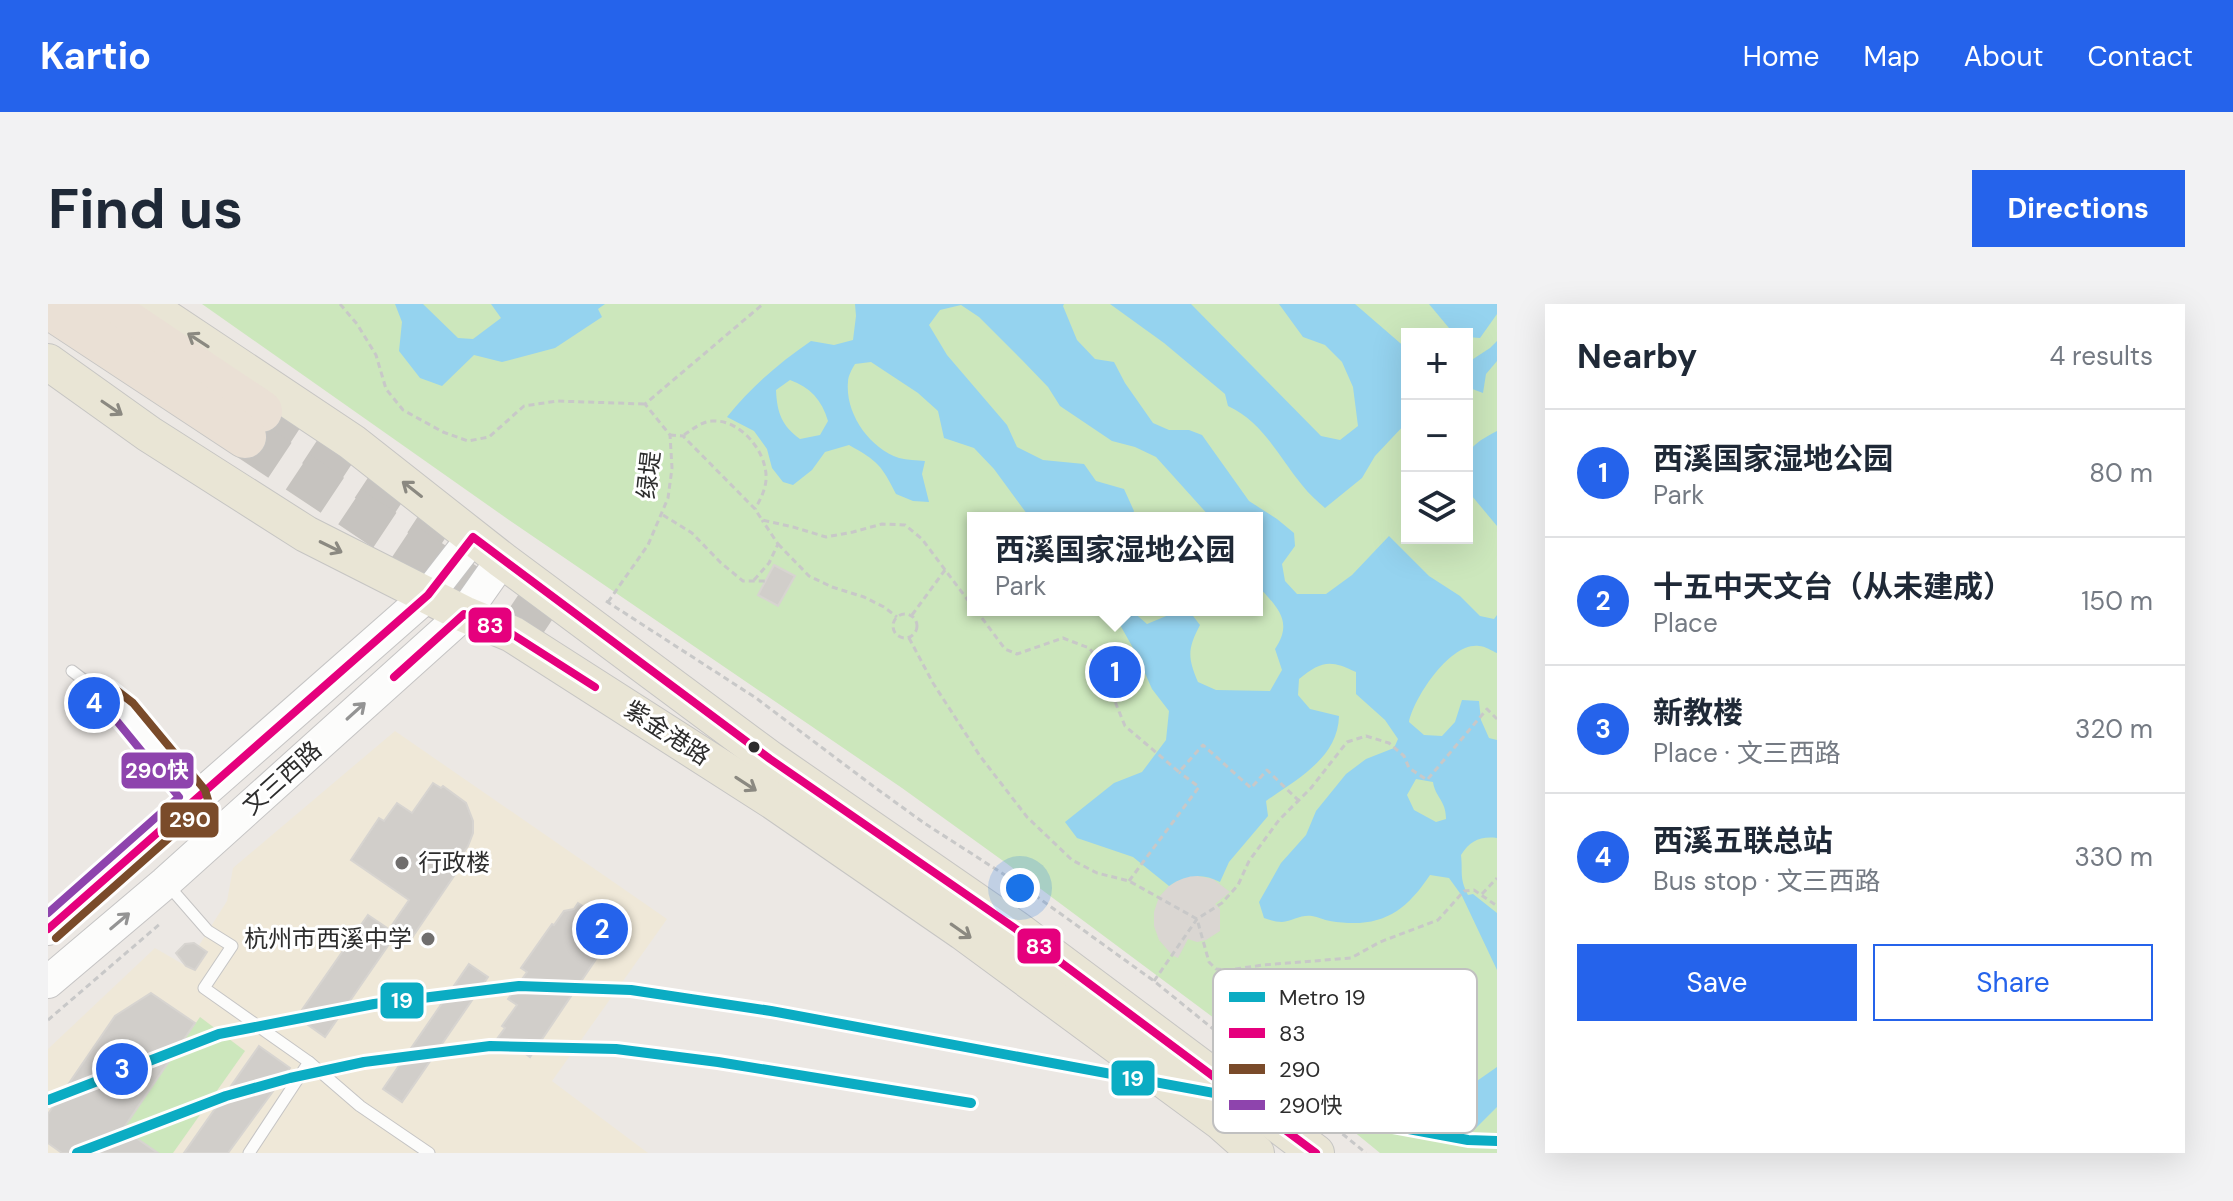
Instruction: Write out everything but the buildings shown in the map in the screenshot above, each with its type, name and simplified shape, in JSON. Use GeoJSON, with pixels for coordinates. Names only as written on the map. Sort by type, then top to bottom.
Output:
{"type":"FeatureCollection","features":[{"type":"Feature","properties":{"kind":"highway"},"geometry":{"type":"LineString","coordinates":[[48,307],[253,424],[101,304]]}},
{"type":"Feature","properties":{"kind":"main road","name":"紫金港路"},"geometry":{"type":"LineString","coordinates":[[145,304],[352,442],[502,560],[770,759],[1016,929],[1213,1076]]}},
{"type":"Feature","properties":{"kind":"main road","name":"紫金港路"},"geometry":{"type":"LineString","coordinates":[[48,362],[149,434],[306,534],[464,614],[512,634],[773,801],[963,932],[1213,1116]]}},
{"type":"Feature","properties":{"kind":"main road","name":"文三西路"},"geometry":{"type":"LineString","coordinates":[[48,929],[428,595],[473,537]]}},
{"type":"Feature","properties":{"kind":"main road","name":"文三西路"},"geometry":{"type":"LineString","coordinates":[[48,982],[165,883],[464,614],[502,560]]}},
{"type":"Feature","properties":{"kind":"main road","name":"紫金港路"},"geometry":{"type":"LineString","coordinates":[[1233,1133],[1256,1153]]}},
{"type":"Feature","properties":{"kind":"main road","name":"紫金港路"},"geometry":{"type":"LineString","coordinates":[[1289,1133],[1316,1153]]}},
{"type":"Feature","properties":{"kind":"lane"},"geometry":{"type":"LineString","coordinates":[[72,671],[124,711],[196,798]]}},
{"type":"Feature","properties":{"kind":"lane"},"geometry":{"type":"LineString","coordinates":[[165,883],[208,931],[232,946],[204,988],[309,1062],[360,1106],[429,1153]]}},
{"type":"Feature","properties":{"kind":"lane"},"geometry":{"type":"LineString","coordinates":[[249,1153],[309,1062]]}},
{"type":"Feature","properties":{"kind":"path"},"geometry":{"type":"LineString","coordinates":[[340,304],[376,355],[386,389],[403,410],[443,432],[468,441],[489,437],[524,406],[557,401],[645,404],[763,304]]}},
{"type":"Feature","properties":{"kind":"path","name":"绿堤"},"geometry":{"type":"LineString","coordinates":[[645,404],[670,435],[672,468],[668,498],[648,545],[608,602],[756,698],[924,823],[1022,886],[1154,981]]}},
{"type":"Feature","properties":{"kind":"path"},"geometry":{"type":"LineString","coordinates":[[670,435],[683,436],[701,423],[714,420],[749,437],[764,462],[766,478],[755,509]]}},
{"type":"Feature","properties":{"kind":"path"},"geometry":{"type":"LineString","coordinates":[[683,436],[755,509],[778,544],[809,576],[864,597],[897,617]]}},
{"type":"Feature","properties":{"kind":"path"},"geometry":{"type":"LineString","coordinates":[[663,515],[692,533],[743,581],[765,581]]}},
{"type":"Feature","properties":{"kind":"path"},"geometry":{"type":"LineString","coordinates":[[762,520],[826,537],[882,524],[905,525],[922,539],[967,599]]}},
{"type":"Feature","properties":{"kind":"path"},"geometry":{"type":"LineString","coordinates":[[754,580],[769,563],[778,544]]}},
{"type":"Feature","properties":{"kind":"path"},"geometry":{"type":"LineString","coordinates":[[911,616],[945,570]]}},
{"type":"Feature","properties":{"kind":"path"},"geometry":{"type":"LineString","coordinates":[[904,614],[911,616],[917,621],[918,629],[909,638],[901,638],[894,633],[893,624],[897,617],[904,614]]}},
{"type":"Feature","properties":{"kind":"path"},"geometry":{"type":"LineString","coordinates":[[980,616],[1005,649],[1017,654],[1063,638],[1089,648],[1108,671],[1125,726],[1199,787],[1129,881]]}},
{"type":"Feature","properties":{"kind":"path"},"geometry":{"type":"LineString","coordinates":[[909,638],[972,744],[1027,817],[1072,860],[1097,873],[1129,881],[1197,919],[1209,962],[1216,969]]}},
{"type":"Feature","properties":{"kind":"path"},"geometry":{"type":"LineString","coordinates":[[1213,1029],[1154,981],[1197,919],[1222,903],[1238,885],[1249,861],[1279,820],[1311,788],[1347,742],[1366,736],[1389,743],[1404,756],[1409,768],[1427,780],[1487,709],[1497,719]]}},
{"type":"Feature","properties":{"kind":"path"},"geometry":{"type":"LineString","coordinates":[[1179,772],[1203,745],[1251,788],[1267,770],[1299,801]]}},
{"type":"Feature","properties":{"kind":"path"},"geometry":{"type":"LineString","coordinates":[[1482,894],[1497,878]]}},
{"type":"Feature","properties":{"kind":"path"},"geometry":{"type":"LineString","coordinates":[[1238,969],[1351,958],[1380,942],[1438,920],[1464,891],[1474,890],[1497,906]]}},
{"type":"Feature","properties":{"kind":"path"},"geometry":{"type":"LineString","coordinates":[[1341,1133],[1366,1153]]}},
{"type":"Feature","properties":{"kind":"shaded area","name":"杭州市西溪中学"},"geometry":{"type":"Polygon","coordinates":[[[395,731],[667,919],[552,1081],[648,1153],[48,1153],[48,1049],[155,948],[186,966],[227,901],[233,868],[395,731]]]}},
{"type":"Feature","properties":{"kind":"shaded area"},"geometry":{"type":"Polygon","coordinates":[[[1193,875],[1213,879],[1230,892],[1215,904],[1220,909],[1220,931],[1206,940],[1197,942],[1188,939],[1178,958],[1159,940],[1154,926],[1154,912],[1159,897],[1169,886],[1193,875]]]}},
{"type":"Feature","properties":{"kind":"green space"},"geometry":{"type":"Polygon","coordinates":[[[202,304],[1497,304],[1497,1153],[1380,1153],[1356,1133],[1477,1133],[1477,969],[1213,969],[1213,1017],[1006,863],[202,304]]]}},
{"type":"Feature","properties":{"kind":"green space"},"geometry":{"type":"Polygon","coordinates":[[[200,1017],[245,1051],[173,1153],[158,1153],[123,1129],[200,1017]]]}},
{"type":"Feature","properties":{"kind":"water"},"geometry":{"type":"Polygon","coordinates":[[[395,304],[423,304],[458,338],[473,339],[501,318],[491,304],[605,304],[598,309],[602,317],[555,348],[502,362],[474,355],[442,386],[420,378],[399,351],[402,322],[395,304]]]}},
{"type":"Feature","properties":{"kind":"water"},"geometry":{"type":"Polygon","coordinates":[[[855,304],[1064,304],[1077,340],[1095,359],[1114,362],[1153,423],[1169,430],[1189,430],[1202,435],[1249,501],[1294,533],[1295,546],[1282,564],[1285,581],[1297,594],[1326,594],[1352,575],[1389,536],[1429,576],[1460,596],[1480,616],[1494,619],[1497,615],[1497,653],[1479,646],[1468,647],[1445,662],[1418,699],[1409,722],[1424,735],[1442,736],[1455,722],[1462,700],[1479,701],[1481,720],[1489,738],[1497,740],[1497,838],[1476,840],[1461,855],[1462,879],[1468,895],[1473,894],[1497,913],[1497,970],[1462,896],[1449,878],[1430,875],[1400,909],[1389,916],[1363,923],[1330,921],[1314,916],[1282,922],[1264,918],[1259,902],[1281,863],[1306,835],[1316,811],[1346,774],[1366,759],[1394,748],[1398,739],[1385,720],[1356,694],[1356,672],[1339,665],[1320,665],[1299,679],[1298,695],[1310,709],[1339,716],[1332,744],[1314,766],[1266,801],[1268,816],[1229,862],[1220,882],[1194,876],[1169,886],[1133,857],[1077,838],[1065,822],[1114,783],[1142,772],[1166,740],[1169,711],[1152,689],[1114,616],[1138,616],[1147,624],[1166,616],[1193,616],[1200,625],[1190,653],[1194,673],[1198,682],[1216,690],[1270,691],[1282,670],[1275,649],[1281,639],[1283,622],[1263,592],[1263,512],[1206,512],[1156,457],[1112,441],[1060,406],[1048,387],[1022,360],[979,317],[961,305],[940,310],[929,325],[947,355],[1007,425],[1017,447],[1043,460],[1084,464],[1096,481],[1124,489],[1134,512],[1026,512],[974,448],[944,438],[938,411],[918,393],[871,362],[855,364],[849,377],[850,406],[861,428],[878,446],[902,459],[925,461],[922,474],[929,502],[913,501],[896,494],[878,465],[849,445],[825,452],[812,470],[793,485],[783,482],[772,468],[767,449],[754,431],[727,417],[766,376],[811,341],[834,345],[853,340],[855,304]],[[790,380],[776,390],[782,418],[800,439],[820,435],[828,421],[814,395],[790,380]],[[1416,779],[1407,795],[1414,810],[1436,822],[1446,819],[1433,782],[1416,779]]]}},
{"type":"Feature","properties":{"kind":"water"},"geometry":{"type":"Polygon","coordinates":[[[1110,304],[1191,304],[1321,436],[1340,440],[1358,426],[1353,387],[1342,362],[1325,345],[1303,337],[1279,304],[1355,304],[1401,344],[1401,428],[1375,456],[1362,478],[1325,508],[1305,488],[1261,431],[1228,406],[1225,394],[1164,343],[1110,304]]]}},
{"type":"Feature","properties":{"kind":"water"},"geometry":{"type":"Polygon","coordinates":[[[1429,304],[1497,304],[1497,314],[1480,338],[1473,337],[1473,328],[1449,328],[1429,304]]]}},
{"type":"Feature","properties":{"kind":"water"},"geometry":{"type":"Polygon","coordinates":[[[1497,341],[1497,361],[1486,374],[1483,393],[1473,389],[1473,359],[1497,341]]]}},
{"type":"Feature","properties":{"kind":"water"},"geometry":{"type":"Polygon","coordinates":[[[1497,431],[1497,526],[1473,497],[1473,447],[1497,431]]]}},
{"type":"Feature","properties":{"kind":"water"},"geometry":{"type":"Polygon","coordinates":[[[1497,1067],[1497,1107],[1477,1127],[1477,1081],[1497,1067]]]}},
{"type":"Feature","properties":{"kind":"tunnel"},"geometry":{"type":"LineString","coordinates":[[261,411],[448,534]]}},
{"type":"Feature","properties":{"kind":"tunnel"},"geometry":{"type":"LineString","coordinates":[[245,437],[557,645]]}},
{"type":"Feature","properties":{"kind":"metro line","name":"19"},"geometry":{"type":"LineString","coordinates":[[48,1100],[219,1034],[374,1004],[519,986],[631,990],[771,1011],[1213,1093]]}},
{"type":"Feature","properties":{"kind":"metro line","name":"19"},"geometry":{"type":"LineString","coordinates":[[77,1153],[226,1096],[290,1078],[364,1062],[490,1046],[616,1049],[718,1062],[971,1103]]}},
{"type":"Feature","properties":{"kind":"metro line","name":"19"},"geometry":{"type":"LineString","coordinates":[[1430,1133],[1468,1140],[1497,1141]]}},
{"type":"Feature","properties":{"kind":"transit line","name":"83"},"geometry":{"type":"LineString","coordinates":[[48,929],[428,595],[473,537],[770,759],[1016,929],[1213,1076]]}},
{"type":"Feature","properties":{"kind":"transit line","name":"83"},"geometry":{"type":"LineString","coordinates":[[394,677],[464,614],[512,634],[595,687]]}},
{"type":"Feature","properties":{"kind":"transit line","name":"290"},"geometry":{"type":"LineString","coordinates":[[56,938],[204,807],[208,800],[205,790],[133,703],[111,686]]}},
{"type":"Feature","properties":{"kind":"transit line","name":"290快"},"geometry":{"type":"LineString","coordinates":[[48,913],[179,797],[116,720],[97,706]]}},
{"type":"Feature","properties":{"kind":"transit line","name":"83"},"geometry":{"type":"LineString","coordinates":[[1289,1133],[1316,1153]]}},
{"type":"Feature","properties":{"kind":"place","name":"西溪国家湿地公园"},"geometry":{"type":"Point","coordinates":[1115,672]}},
{"type":"Feature","properties":{"kind":"place","name":"西溪五联总站"},"geometry":{"type":"Point","coordinates":[94,703]}},
{"type":"Feature","properties":{"kind":"place","name":"行政楼"},"geometry":{"type":"Point","coordinates":[402,863]}},
{"type":"Feature","properties":{"kind":"place","name":"十五中天文台（从未建成）"},"geometry":{"type":"Point","coordinates":[602,929]}},
{"type":"Feature","properties":{"kind":"place","name":"杭州市西溪中学"},"geometry":{"type":"Point","coordinates":[428,939]}},
{"type":"Feature","properties":{"kind":"place","name":"新教楼"},"geometry":{"type":"Point","coordinates":[122,1069]}}]}
